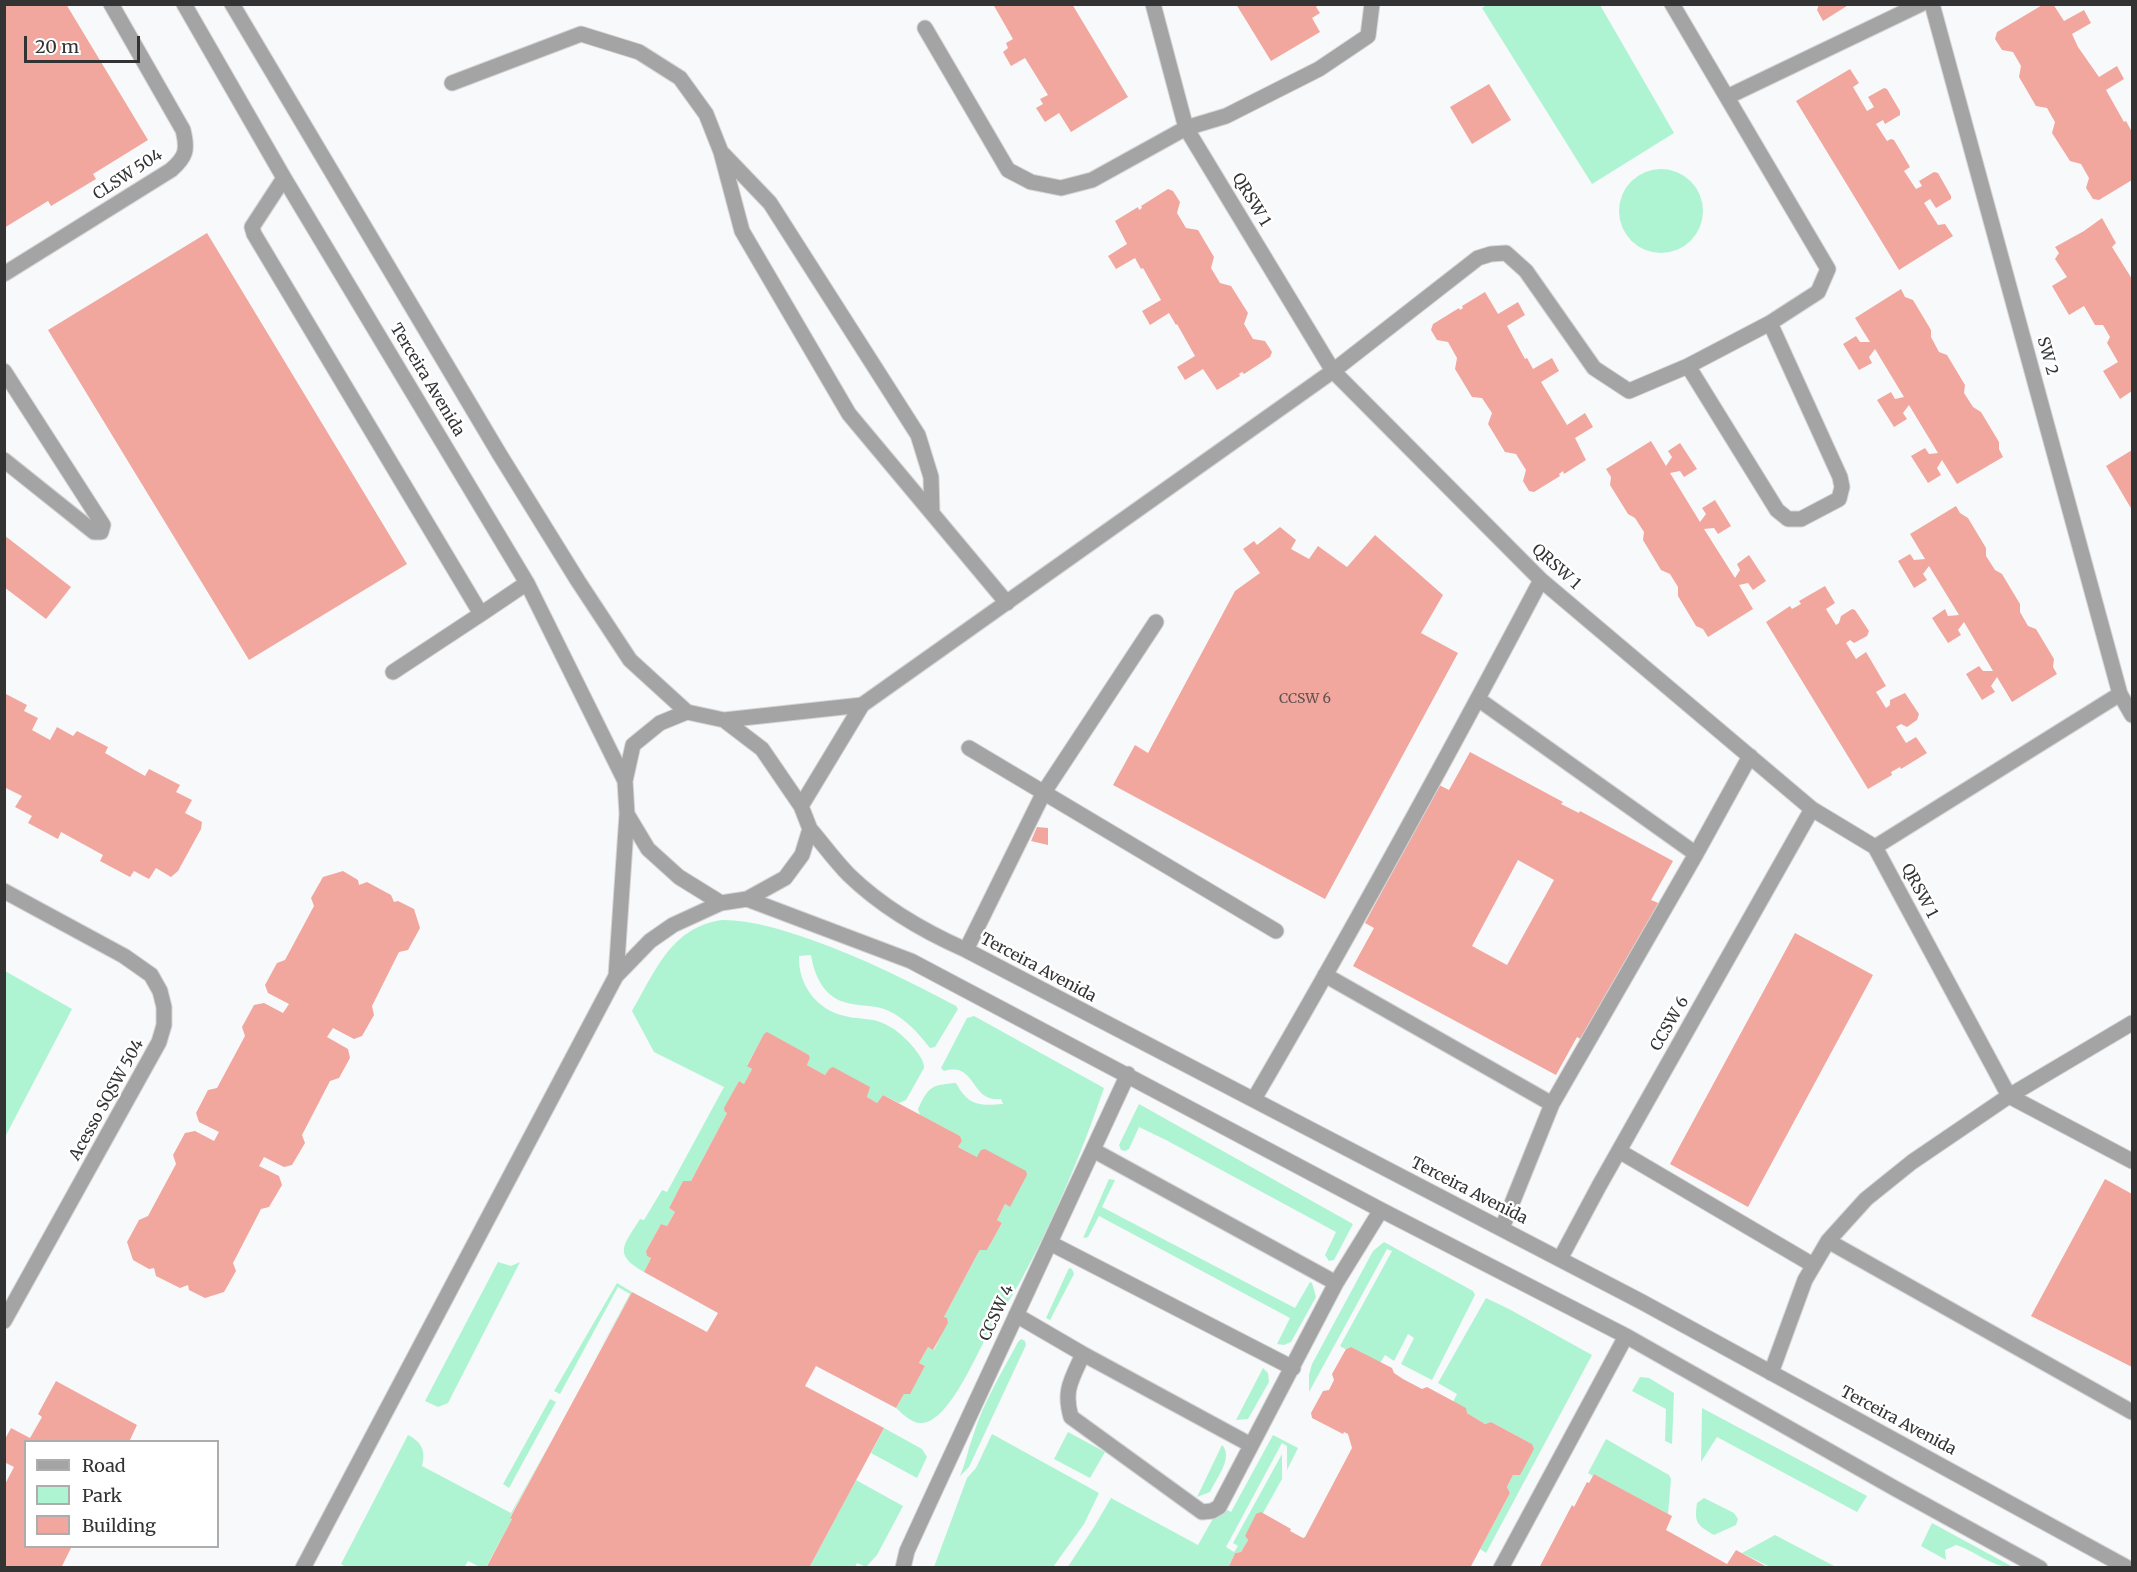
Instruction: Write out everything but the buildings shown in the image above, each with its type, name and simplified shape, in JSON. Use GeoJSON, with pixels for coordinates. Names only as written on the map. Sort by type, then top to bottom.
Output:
{"type":"FeatureCollection","features":[{"type":"Feature","properties":{"kind":"street","name":"CLSW 504"},"geometry":{"type":"LineString","coordinates":[[4,274],[171,170],[183,159],[186,143],[183,130],[111,4]]}},
{"type":"Feature","properties":{"kind":"street","name":"Terceira Avenida"},"geometry":{"type":"LineString","coordinates":[[184,4],[284,178],[527,583],[625,781]]}},
{"type":"Feature","properties":{"kind":"street","name":"Terceira Avenida"},"geometry":{"type":"LineString","coordinates":[[232,4],[500,455],[578,581],[630,660],[687,712]]}},
{"type":"Feature","properties":{"kind":"street","name":"QRSW 1"},"geometry":{"type":"LineString","coordinates":[[1153,4],[1186,128],[1333,371],[1541,580],[1812,809],[1875,847],[2009,1096]]}},
{"type":"Feature","properties":{"kind":"street"},"geometry":{"type":"LineString","coordinates":[[925,28],[1008,170],[1031,182],[1061,188],[1092,180],[1186,128],[1226,116],[1319,69],[1368,36],[1372,4]]}},
{"type":"Feature","properties":{"kind":"street"},"geometry":{"type":"LineString","coordinates":[[801,806],[862,705],[1333,371],[1478,258],[1506,253],[1526,271],[1594,368],[1629,391],[1688,366],[1770,323],[1818,292],[1828,269],[1672,4]]}},
{"type":"Feature","properties":{"kind":"street"},"geometry":{"type":"LineString","coordinates":[[1727,97],[1921,4]]}},
{"type":"Feature","properties":{"kind":"street","name":"SW 2"},"geometry":{"type":"LineString","coordinates":[[1932,4],[2120,694],[2133,715]]}},
{"type":"Feature","properties":{"kind":"street"},"geometry":{"type":"LineString","coordinates":[[452,83],[580,34],[639,52],[680,78],[706,114],[721,152],[742,231],[849,414],[1007,603]]}},
{"type":"Feature","properties":{"kind":"street"},"geometry":{"type":"LineString","coordinates":[[721,152],[770,203],[918,435],[931,477],[933,513]]}},
{"type":"Feature","properties":{"kind":"street"},"geometry":{"type":"LineString","coordinates":[[284,178],[255,219],[252,227],[254,234],[481,614]]}},
{"type":"Feature","properties":{"kind":"street"},"geometry":{"type":"LineString","coordinates":[[1688,366],[1777,510],[1788,519],[1801,519],[1839,499],[1842,487],[1840,477],[1770,323]]}},
{"type":"Feature","properties":{"kind":"street"},"geometry":{"type":"LineString","coordinates":[[4,371],[103,525],[101,532],[94,532],[4,460]]}},
{"type":"Feature","properties":{"kind":"street"},"geometry":{"type":"LineString","coordinates":[[1254,1099],[1478,699],[1541,580]]}},
{"type":"Feature","properties":{"kind":"street"},"geometry":{"type":"LineString","coordinates":[[393,672],[527,583]]}},
{"type":"Feature","properties":{"kind":"street"},"geometry":{"type":"LineString","coordinates":[[966,950],[1044,792],[1156,622]]}},
{"type":"Feature","properties":{"kind":"street"},"geometry":{"type":"LineString","coordinates":[[1875,847],[2120,694]]}},
{"type":"Feature","properties":{"kind":"street"},"geometry":{"type":"LineString","coordinates":[[1478,699],[1696,854]]}},
{"type":"Feature","properties":{"kind":"street"},"geometry":{"type":"LineString","coordinates":[[616,976],[627,814],[625,781],[633,745],[660,723],[687,712],[724,720],[862,705]]}},
{"type":"Feature","properties":{"kind":"street"},"geometry":{"type":"LineString","coordinates":[[303,1568],[616,976],[650,941],[673,926],[721,903],[747,899],[785,878],[802,855],[810,829],[801,806],[762,749],[724,720]]}},
{"type":"Feature","properties":{"kind":"street"},"geometry":{"type":"LineString","coordinates":[[969,748],[1276,931]]}},
{"type":"Feature","properties":{"kind":"street"},"geometry":{"type":"LineString","coordinates":[[1502,1228],[1552,1104],[1750,756]]}},
{"type":"Feature","properties":{"kind":"street","name":"CCSW 6"},"geometry":{"type":"LineString","coordinates":[[1560,1259],[1812,809]]}},
{"type":"Feature","properties":{"kind":"street"},"geometry":{"type":"LineString","coordinates":[[627,814],[648,849],[679,877],[721,903]]}},
{"type":"Feature","properties":{"kind":"street","name":"Terceira Avenida"},"geometry":{"type":"LineString","coordinates":[[810,829],[849,875],[894,912],[927,933],[966,950],[1502,1228],[1960,1474],[2128,1568]]}},
{"type":"Feature","properties":{"kind":"street","name":"Acesso SQSW 504"},"geometry":{"type":"LineString","coordinates":[[4,891],[124,956],[151,975],[163,998],[164,1025],[159,1042],[4,1321]]}},
{"type":"Feature","properties":{"kind":"street"},"geometry":{"type":"LineString","coordinates":[[747,899],[910,961],[1128,1074],[1381,1210],[1626,1336],[1896,1490],[2040,1568]]}},
{"type":"Feature","properties":{"kind":"street"},"geometry":{"type":"LineString","coordinates":[[1325,975],[1552,1104]]}},
{"type":"Feature","properties":{"kind":"street"},"geometry":{"type":"LineString","coordinates":[[1770,1373],[1804,1280],[1828,1241],[1866,1199],[1912,1162],[2009,1096],[2133,1023]]}},
{"type":"Feature","properties":{"kind":"street","name":"CCSW 4"},"geometry":{"type":"LineString","coordinates":[[903,1568],[912,1541],[1128,1074]]}},
{"type":"Feature","properties":{"kind":"street"},"geometry":{"type":"LineString","coordinates":[[2009,1096],[2133,1161]]}},
{"type":"Feature","properties":{"kind":"street"},"geometry":{"type":"LineString","coordinates":[[1093,1150],[1336,1283]]}},
{"type":"Feature","properties":{"kind":"street"},"geometry":{"type":"LineString","coordinates":[[1619,1151],[1813,1265]]}},
{"type":"Feature","properties":{"kind":"street"},"geometry":{"type":"LineString","coordinates":[[1083,1354],[1068,1386],[1067,1403],[1071,1417],[1202,1512],[1212,1511],[1219,1507],[1336,1283],[1381,1210]]}},
{"type":"Feature","properties":{"kind":"street"},"geometry":{"type":"LineString","coordinates":[[1828,1241],[2133,1412]]}},
{"type":"Feature","properties":{"kind":"street"},"geometry":{"type":"LineString","coordinates":[[1050,1243],[1293,1368]]}},
{"type":"Feature","properties":{"kind":"street"},"geometry":{"type":"LineString","coordinates":[[1016,1315],[1251,1445]]}},
{"type":"Feature","properties":{"kind":"street"},"geometry":{"type":"LineString","coordinates":[[1501,1568],[1626,1336]]}},
{"type":"Feature","properties":{"kind":"green space"},"geometry":{"type":"Polygon","coordinates":[[[1488,4],[1600,5],[1674,133],[1592,184],[1482,8],[1488,4]]]}},
{"type":"Feature","properties":{"kind":"green space"},"geometry":{"type":"Polygon","coordinates":[[[1661,169],[1684,176],[1696,188],[1703,211],[1696,234],[1684,246],[1661,253],[1638,246],[1626,234],[1619,211],[1626,188],[1638,176],[1661,169]]]}},
{"type":"Feature","properties":{"kind":"green space"},"geometry":{"type":"Polygon","coordinates":[[[722,920],[768,926],[831,947],[903,979],[958,1009],[935,1047],[930,1048],[907,1023],[889,1011],[878,1007],[855,1005],[830,995],[817,977],[811,955],[799,956],[802,977],[811,995],[818,1002],[835,1013],[877,1021],[893,1029],[914,1048],[924,1068],[906,1100],[899,1103],[883,1095],[877,1103],[867,1097],[869,1087],[833,1068],[829,1069],[825,1075],[807,1065],[809,1055],[767,1033],[764,1035],[747,1065],[752,1069],[744,1084],[739,1081],[725,1108],[727,1113],[691,1181],[683,1181],[669,1208],[675,1212],[667,1226],[661,1224],[646,1251],[651,1258],[644,1272],[634,1266],[624,1254],[626,1242],[640,1219],[644,1220],[662,1190],[667,1192],[724,1087],[654,1052],[632,1011],[657,967],[677,942],[704,924],[722,920]]]}},
{"type":"Feature","properties":{"kind":"green space"},"geometry":{"type":"Polygon","coordinates":[[[5,971],[72,1009],[5,1137],[5,971]]]}},
{"type":"Feature","properties":{"kind":"green space"},"geometry":{"type":"Polygon","coordinates":[[[974,1016],[1104,1088],[1066,1187],[1020,1282],[952,1400],[933,1419],[919,1423],[908,1418],[896,1408],[904,1394],[910,1393],[925,1366],[919,1363],[928,1347],[934,1350],[947,1323],[944,1317],[978,1253],[980,1250],[987,1250],[1002,1223],[997,1220],[1005,1204],[1010,1207],[977,1157],[958,1147],[962,1141],[960,1136],[920,1115],[918,1109],[932,1088],[956,1083],[970,1100],[987,1105],[1003,1104],[1001,1099],[991,1099],[984,1095],[962,1072],[955,1069],[944,1071],[941,1068],[967,1018],[974,1016]]]}},
{"type":"Feature","properties":{"kind":"green space"},"geometry":{"type":"Polygon","coordinates":[[[1139,1104],[1353,1224],[1334,1260],[1329,1261],[1325,1255],[1336,1232],[1166,1140],[1139,1127],[1129,1149],[1121,1150],[1119,1145],[1139,1104]]]}},
{"type":"Feature","properties":{"kind":"green space"},"geometry":{"type":"Polygon","coordinates":[[[1109,1179],[1115,1180],[1102,1207],[1295,1308],[1310,1282],[1312,1283],[1316,1297],[1291,1342],[1284,1345],[1277,1344],[1290,1318],[1099,1216],[1088,1237],[1083,1238],[1109,1179]]]}},
{"type":"Feature","properties":{"kind":"green space"},"geometry":{"type":"Polygon","coordinates":[[[1384,1242],[1473,1291],[1475,1295],[1432,1380],[1401,1364],[1414,1338],[1408,1334],[1394,1361],[1385,1355],[1380,1363],[1351,1347],[1345,1349],[1340,1346],[1392,1251],[1387,1249],[1309,1392],[1309,1375],[1312,1364],[1373,1251],[1384,1242]]]}},
{"type":"Feature","properties":{"kind":"green space"},"geometry":{"type":"Polygon","coordinates":[[[498,1262],[511,1266],[520,1262],[448,1403],[438,1407],[425,1401],[498,1262]]]}},
{"type":"Feature","properties":{"kind":"green space"},"geometry":{"type":"Polygon","coordinates":[[[1069,1268],[1074,1274],[1050,1320],[1046,1318],[1069,1268]]]}},
{"type":"Feature","properties":{"kind":"green space"},"geometry":{"type":"Polygon","coordinates":[[[617,1283],[632,1292],[587,1373],[630,1294],[618,1287],[560,1394],[554,1391],[617,1283]]]}},
{"type":"Feature","properties":{"kind":"green space"},"geometry":{"type":"Polygon","coordinates":[[[1486,1298],[1592,1355],[1486,1553],[1480,1549],[1510,1493],[1507,1487],[1513,1475],[1520,1474],[1532,1444],[1491,1422],[1485,1424],[1467,1413],[1453,1402],[1457,1394],[1438,1383],[1486,1298]]]}},
{"type":"Feature","properties":{"kind":"green space"},"geometry":{"type":"Polygon","coordinates":[[[1021,1339],[1026,1345],[969,1467],[960,1476],[982,1412],[999,1376],[1021,1339]]]}},
{"type":"Feature","properties":{"kind":"green space"},"geometry":{"type":"Polygon","coordinates":[[[1263,1368],[1268,1373],[1269,1382],[1248,1419],[1236,1420],[1263,1368]]]}},
{"type":"Feature","properties":{"kind":"green space"},"geometry":{"type":"Polygon","coordinates":[[[1640,1377],[1649,1378],[1674,1393],[1672,1444],[1665,1441],[1666,1409],[1632,1391],[1640,1377]]]}},
{"type":"Feature","properties":{"kind":"green space"},"geometry":{"type":"Polygon","coordinates":[[[550,1399],[556,1402],[509,1488],[503,1484],[550,1399]]]}},
{"type":"Feature","properties":{"kind":"green space"},"geometry":{"type":"Polygon","coordinates":[[[1702,1408],[1867,1496],[1857,1512],[1717,1437],[1701,1462],[1702,1408]]]}},
{"type":"Feature","properties":{"kind":"green space"},"geometry":{"type":"Polygon","coordinates":[[[884,1428],[922,1449],[927,1457],[917,1478],[871,1453],[884,1428]]]}},
{"type":"Feature","properties":{"kind":"green space"},"geometry":{"type":"Polygon","coordinates":[[[1068,1432],[1105,1452],[1090,1478],[1054,1459],[1068,1432]]]}},
{"type":"Feature","properties":{"kind":"green space"},"geometry":{"type":"Polygon","coordinates":[[[992,1434],[1099,1493],[1084,1524],[1053,1567],[934,1567],[967,1478],[976,1468],[992,1434]]]}},
{"type":"Feature","properties":{"kind":"green space"},"geometry":{"type":"Polygon","coordinates":[[[408,1435],[422,1447],[422,1466],[511,1513],[553,1438],[486,1567],[480,1567],[468,1561],[464,1568],[347,1568],[341,1564],[408,1435]]]}},
{"type":"Feature","properties":{"kind":"green space"},"geometry":{"type":"Polygon","coordinates":[[[1273,1435],[1298,1448],[1287,1470],[1287,1446],[1282,1443],[1226,1547],[1234,1552],[1238,1546],[1233,1543],[1282,1454],[1282,1479],[1263,1513],[1245,1536],[1248,1540],[1241,1552],[1235,1553],[1228,1567],[1067,1568],[1111,1498],[1198,1545],[1220,1506],[1231,1512],[1273,1435]]]}},
{"type":"Feature","properties":{"kind":"green space"},"geometry":{"type":"Polygon","coordinates":[[[1606,1439],[1669,1475],[1671,1479],[1668,1514],[1594,1474],[1593,1476],[1588,1473],[1606,1439]]]}},
{"type":"Feature","properties":{"kind":"green space"},"geometry":{"type":"Polygon","coordinates":[[[1222,1445],[1226,1456],[1223,1468],[1210,1492],[1197,1497],[1222,1445]]]}},
{"type":"Feature","properties":{"kind":"green space"},"geometry":{"type":"Polygon","coordinates":[[[856,1480],[903,1506],[877,1555],[866,1567],[857,1563],[855,1567],[809,1568],[856,1480]]]}},
{"type":"Feature","properties":{"kind":"green space"},"geometry":{"type":"Polygon","coordinates":[[[1704,1498],[1734,1513],[1738,1519],[1736,1525],[1714,1535],[1700,1526],[1696,1515],[1697,1503],[1704,1498]]]}},
{"type":"Feature","properties":{"kind":"green space"},"geometry":{"type":"Polygon","coordinates":[[[1932,1523],[2013,1567],[1998,1565],[1956,1545],[1945,1550],[1946,1560],[1921,1546],[1932,1523]]]}},
{"type":"Feature","properties":{"kind":"green space"},"geometry":{"type":"Polygon","coordinates":[[[1775,1535],[1836,1567],[1770,1567],[1742,1553],[1775,1535]]]}}]}
